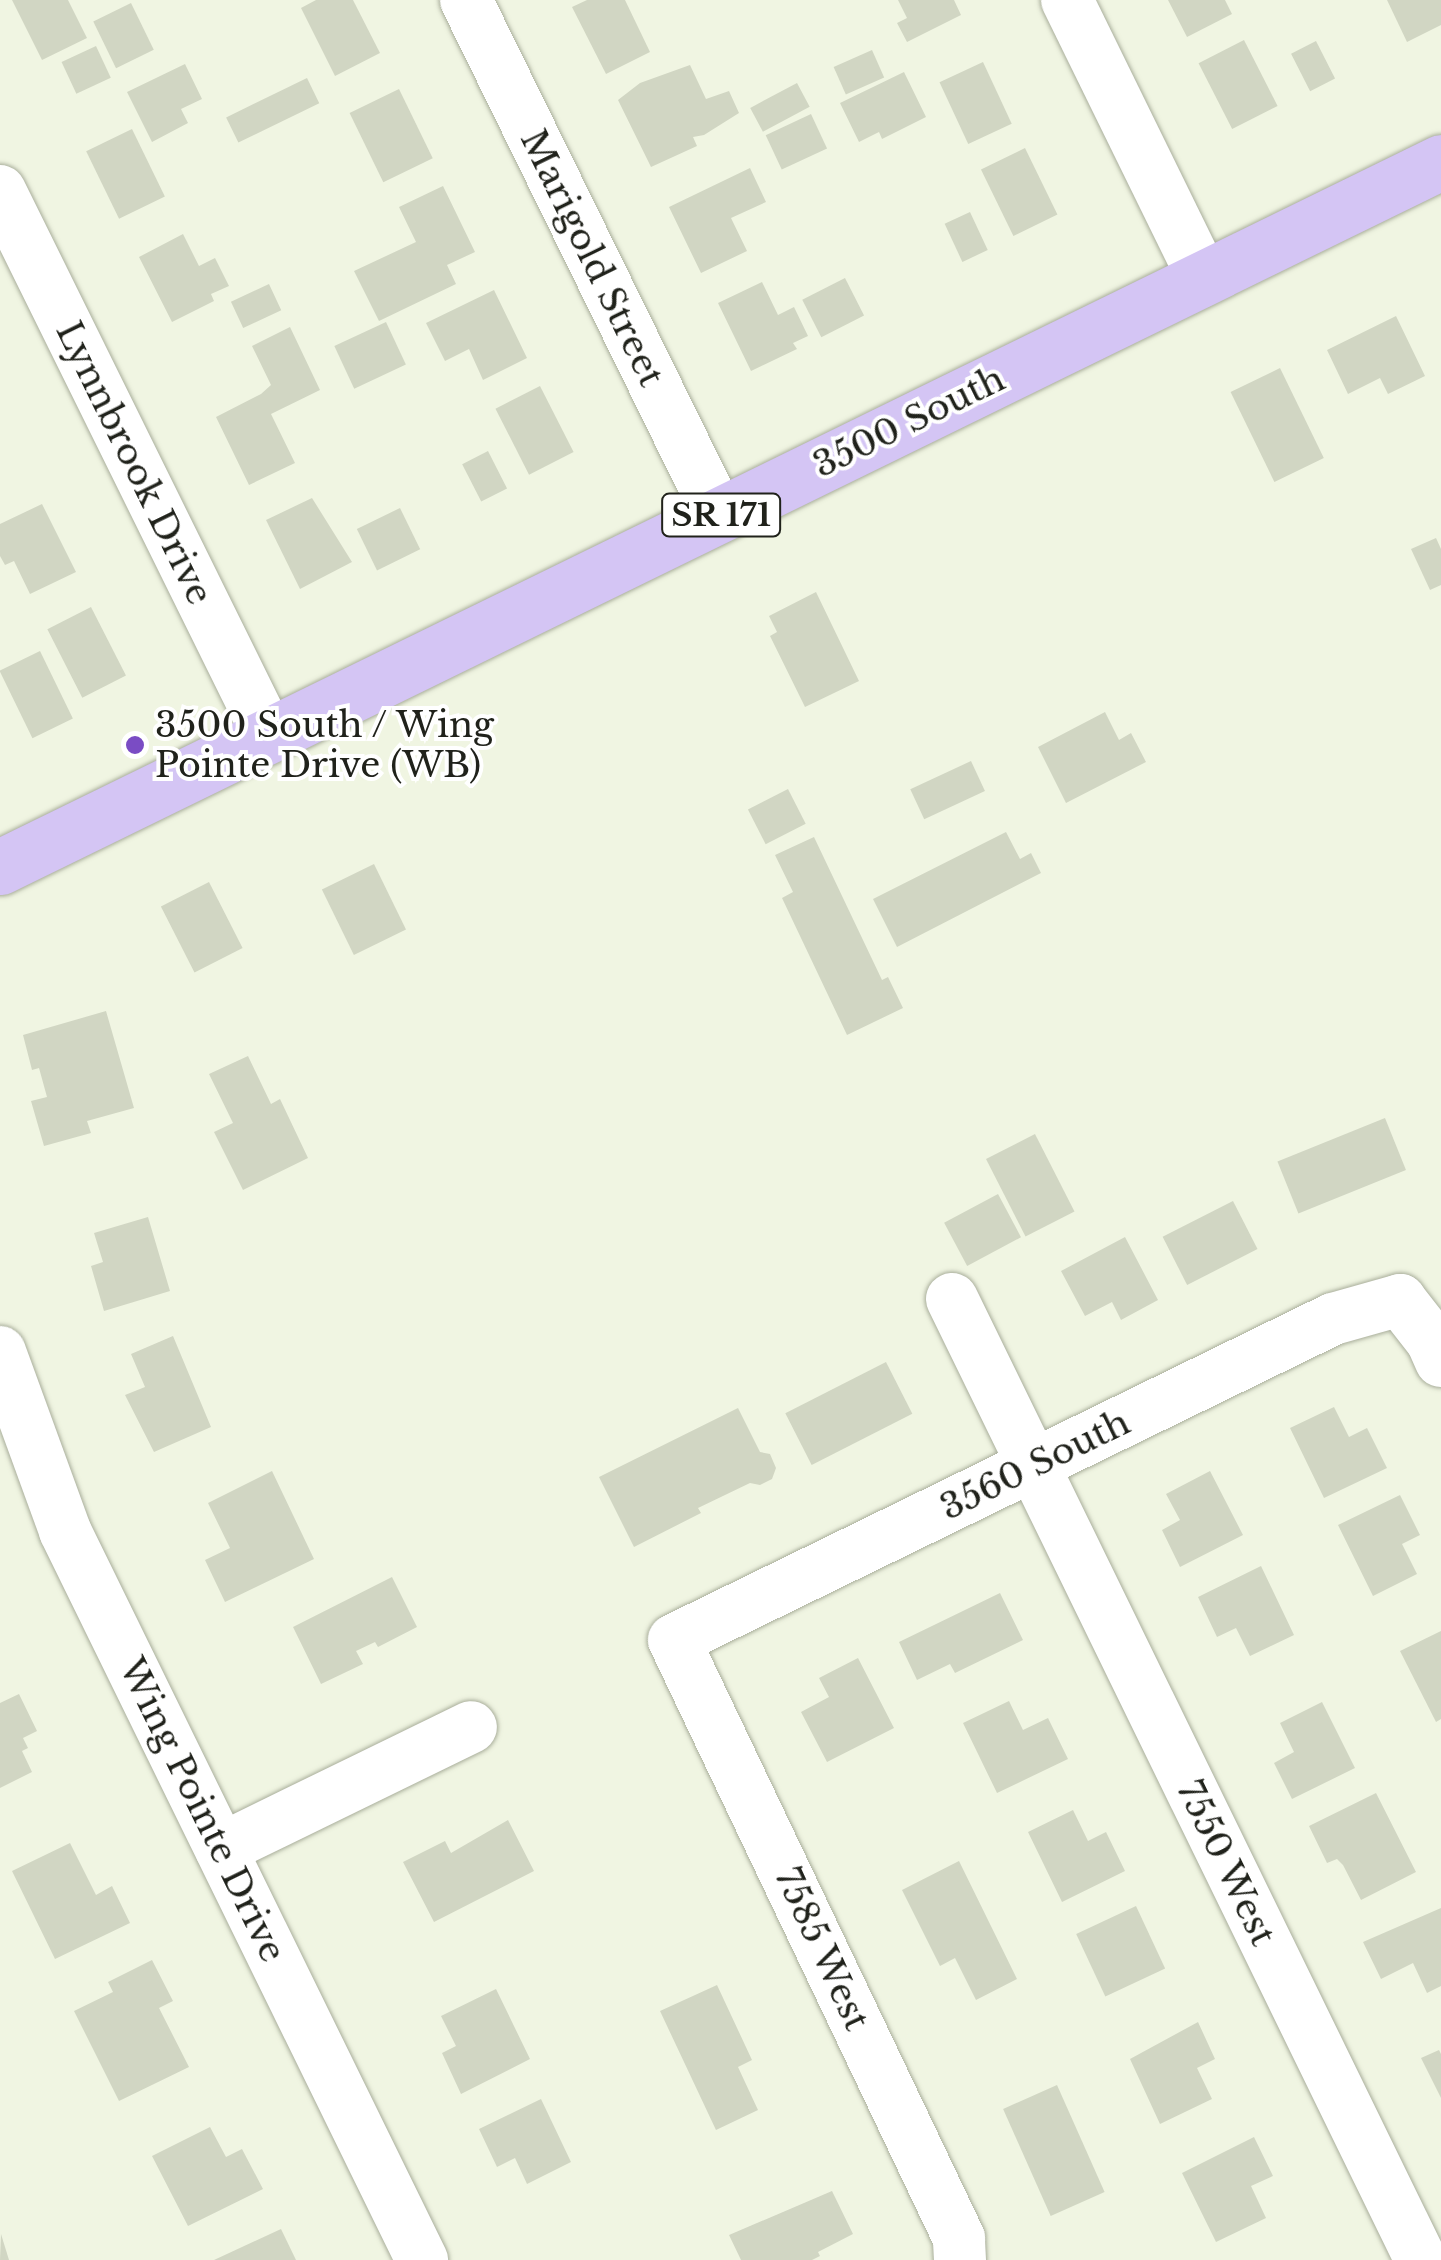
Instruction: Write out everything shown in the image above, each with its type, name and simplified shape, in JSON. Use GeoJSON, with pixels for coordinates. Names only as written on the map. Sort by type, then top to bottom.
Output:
{"type":"FeatureCollection","features":[{"type":"Feature","properties":{"kind":"main road","name":"3500 South"},"geometry":{"type":"LineString","coordinates":[[0,867],[1441,162]]}},
{"type":"Feature","properties":{"kind":"street","name":"Marigold Street"},"geometry":{"type":"LineString","coordinates":[[466,0],[718,516]]}},
{"type":"Feature","properties":{"kind":"street"},"geometry":{"type":"LineString","coordinates":[[1067,0],[1203,278]]}},
{"type":"Feature","properties":{"kind":"street","name":"Lynnbrook Drive"},"geometry":{"type":"LineString","coordinates":[[0,191],[269,736]]}},
{"type":"Feature","properties":{"kind":"street","name":"7550 West"},"geometry":{"type":"LineString","coordinates":[[952,1298],[1031,1467],[1421,2260]]}},
{"type":"Feature","properties":{"kind":"street","name":"3560 South"},"geometry":{"type":"LineString","coordinates":[[674,1640],[1333,1319],[1400,1300],[1441,1361]]}},
{"type":"Feature","properties":{"kind":"street","name":"Wing Pointe Drive"},"geometry":{"type":"LineString","coordinates":[[0,1352],[65,1531],[422,2260]]}},
{"type":"Feature","properties":{"kind":"street","name":"7585 West"},"geometry":{"type":"LineString","coordinates":[[674,1640],[959,2238],[960,2260]]}},
{"type":"Feature","properties":{"kind":"street"},"geometry":{"type":"LineString","coordinates":[[221,1850],[471,1727]]}},
{"type":"Feature","properties":{"kind":"building"},"geometry":{"type":"Polygon","coordinates":[[[12,0],[68,0],[87,38],[42,60],[12,0]]]}},
{"type":"Feature","properties":{"kind":"building"},"geometry":{"type":"Polygon","coordinates":[[[316,0],[353,0],[380,53],[335,76],[301,8],[316,0]]]}},
{"type":"Feature","properties":{"kind":"building"},"geometry":{"type":"Polygon","coordinates":[[[587,0],[625,0],[650,52],[606,74],[572,7],[587,0]]]}},
{"type":"Feature","properties":{"kind":"building"},"geometry":{"type":"Polygon","coordinates":[[[898,0],[954,0],[961,15],[907,42],[897,23],[907,18],[898,0]]]}},
{"type":"Feature","properties":{"kind":"building"},"geometry":{"type":"Polygon","coordinates":[[[1168,0],[1225,0],[1232,14],[1187,37],[1168,0]]]}},
{"type":"Feature","properties":{"kind":"building"},"geometry":{"type":"Polygon","coordinates":[[[1387,0],[1441,0],[1441,25],[1407,42],[1387,0]]]}},
{"type":"Feature","properties":{"kind":"building"},"geometry":{"type":"Polygon","coordinates":[[[131,3],[154,50],[116,68],[93,21],[131,3]]]}},
{"type":"Feature","properties":{"kind":"building"},"geometry":{"type":"Polygon","coordinates":[[[1244,40],[1278,106],[1232,129],[1199,63],[1244,40]]]}},
{"type":"Feature","properties":{"kind":"building"},"geometry":{"type":"Polygon","coordinates":[[[1316,41],[1335,78],[1310,91],[1291,54],[1316,41]]]}},
{"type":"Feature","properties":{"kind":"building"},"geometry":{"type":"Polygon","coordinates":[[[96,46],[111,78],[76,94],[62,62],[96,46]]]}},
{"type":"Feature","properties":{"kind":"building"},"geometry":{"type":"Polygon","coordinates":[[[872,50],[884,77],[846,94],[834,67],[872,50]]]}},
{"type":"Feature","properties":{"kind":"building"},"geometry":{"type":"Polygon","coordinates":[[[983,62],[1012,124],[968,144],[939,82],[983,62]]]}},
{"type":"Feature","properties":{"kind":"building"},"geometry":{"type":"Polygon","coordinates":[[[185,64],[202,99],[181,109],[188,123],[152,142],[127,92],[185,64]]]}},
{"type":"Feature","properties":{"kind":"building"},"geometry":{"type":"Polygon","coordinates":[[[690,65],[706,99],[729,91],[739,113],[704,135],[693,137],[697,146],[651,167],[618,100],[640,83],[690,65]]]}},
{"type":"Feature","properties":{"kind":"building"},"geometry":{"type":"Polygon","coordinates":[[[904,72],[926,117],[882,139],[879,132],[859,142],[840,103],[904,72]]]}},
{"type":"Feature","properties":{"kind":"building"},"geometry":{"type":"Polygon","coordinates":[[[307,78],[319,103],[238,143],[226,117],[307,78]]]}},
{"type":"Feature","properties":{"kind":"building"},"geometry":{"type":"Polygon","coordinates":[[[797,83],[810,107],[763,132],[750,108],[797,83]]]}},
{"type":"Feature","properties":{"kind":"building"},"geometry":{"type":"Polygon","coordinates":[[[399,89],[433,158],[383,182],[350,113],[399,89]]]}},
{"type":"Feature","properties":{"kind":"building"},"geometry":{"type":"Polygon","coordinates":[[[811,114],[827,148],[782,170],[766,135],[811,114]]]}},
{"type":"Feature","properties":{"kind":"building"},"geometry":{"type":"Polygon","coordinates":[[[132,129],[165,196],[119,219],[86,151],[132,129]]]}},
{"type":"Feature","properties":{"kind":"building"},"geometry":{"type":"Polygon","coordinates":[[[1025,148],[1057,215],[1013,236],[981,169],[1025,148]]]}},
{"type":"Feature","properties":{"kind":"building"},"geometry":{"type":"Polygon","coordinates":[[[750,168],[766,202],[731,218],[747,251],[701,273],[669,207],[750,168]]]}},
{"type":"Feature","properties":{"kind":"building"},"geometry":{"type":"Polygon","coordinates":[[[443,186],[475,252],[447,265],[456,284],[379,321],[354,271],[416,242],[399,207],[443,186]]]}},
{"type":"Feature","properties":{"kind":"building"},"geometry":{"type":"Polygon","coordinates":[[[970,212],[988,250],[962,262],[945,224],[970,212]]]}},
{"type":"Feature","properties":{"kind":"building"},"geometry":{"type":"Polygon","coordinates":[[[183,234],[199,266],[215,258],[229,286],[211,294],[214,301],[172,322],[139,257],[183,234]]]}},
{"type":"Feature","properties":{"kind":"building"},"geometry":{"type":"Polygon","coordinates":[[[845,278],[864,315],[821,337],[802,300],[845,278]]]}},
{"type":"Feature","properties":{"kind":"building"},"geometry":{"type":"Polygon","coordinates":[[[762,282],[778,315],[794,307],[808,336],[793,343],[797,349],[751,371],[718,303],[762,282]]]}},
{"type":"Feature","properties":{"kind":"building"},"geometry":{"type":"Polygon","coordinates":[[[269,284],[281,310],[243,328],[231,302],[269,284]]]}},
{"type":"Feature","properties":{"kind":"building"},"geometry":{"type":"Polygon","coordinates":[[[494,290],[527,358],[483,380],[469,349],[445,361],[426,323],[494,290]]]}},
{"type":"Feature","properties":{"kind":"building"},"geometry":{"type":"Polygon","coordinates":[[[1396,316],[1425,376],[1388,394],[1380,378],[1348,394],[1327,350],[1396,316]]]}},
{"type":"Feature","properties":{"kind":"building"},"geometry":{"type":"Polygon","coordinates":[[[386,322],[406,365],[354,389],[334,346],[386,322]]]}},
{"type":"Feature","properties":{"kind":"building"},"geometry":{"type":"Polygon","coordinates":[[[290,327],[320,390],[271,414],[295,463],[249,485],[216,417],[271,385],[252,346],[290,327]]]}},
{"type":"Feature","properties":{"kind":"building"},"geometry":{"type":"Polygon","coordinates":[[[1280,368],[1324,458],[1274,482],[1231,392],[1280,368]]]}},
{"type":"Feature","properties":{"kind":"building"},"geometry":{"type":"Polygon","coordinates":[[[540,386],[574,452],[529,475],[495,409],[540,386]]]}},
{"type":"Feature","properties":{"kind":"building"},"geometry":{"type":"Polygon","coordinates":[[[488,451],[507,488],[481,502],[462,464],[488,451]]]}},
{"type":"Feature","properties":{"kind":"building"},"geometry":{"type":"Polygon","coordinates":[[[312,498],[352,562],[300,589],[266,520],[312,498]]]}},
{"type":"Feature","properties":{"kind":"building"},"geometry":{"type":"Polygon","coordinates":[[[42,504],[76,572],[30,594],[14,561],[5,565],[0,556],[0,524],[42,504]]]}},
{"type":"Feature","properties":{"kind":"building"},"geometry":{"type":"Polygon","coordinates":[[[400,508],[420,549],[377,570],[357,529],[400,508]]]}},
{"type":"Feature","properties":{"kind":"building"},"geometry":{"type":"Polygon","coordinates":[[[1436,538],[1441,549],[1441,585],[1430,590],[1411,549],[1436,538]]]}},
{"type":"Feature","properties":{"kind":"building"},"geometry":{"type":"Polygon","coordinates":[[[816,592],[859,681],[805,707],[770,636],[777,632],[769,616],[816,592]]]}},
{"type":"Feature","properties":{"kind":"building"},"geometry":{"type":"Polygon","coordinates":[[[91,607],[126,676],[82,698],[47,629],[91,607]]]}},
{"type":"Feature","properties":{"kind":"building"},"geometry":{"type":"Polygon","coordinates":[[[40,651],[73,718],[32,738],[0,671],[40,651]]]}},
{"type":"Feature","properties":{"kind":"building"},"geometry":{"type":"Polygon","coordinates":[[[1105,712],[1119,740],[1131,733],[1146,762],[1066,803],[1038,747],[1105,712]]]}},
{"type":"Feature","properties":{"kind":"building"},"geometry":{"type":"Polygon","coordinates":[[[971,761],[985,791],[924,819],[910,789],[971,761]]]}},
{"type":"Feature","properties":{"kind":"building"},"geometry":{"type":"Polygon","coordinates":[[[788,789],[806,824],[766,844],[748,809],[788,789]]]}},
{"type":"Feature","properties":{"kind":"building"},"geometry":{"type":"Polygon","coordinates":[[[1006,832],[1020,859],[1031,853],[1041,873],[897,947],[873,899],[1006,832]]]}},
{"type":"Feature","properties":{"kind":"building"},"geometry":{"type":"Polygon","coordinates":[[[814,837],[882,980],[888,977],[903,1008],[847,1035],[782,898],[793,892],[775,855],[814,837]]]}},
{"type":"Feature","properties":{"kind":"building"},"geometry":{"type":"Polygon","coordinates":[[[374,864],[406,930],[354,955],[322,889],[374,864]]]}},
{"type":"Feature","properties":{"kind":"building"},"geometry":{"type":"Polygon","coordinates":[[[209,882],[243,948],[194,972],[161,907],[209,882]]]}},
{"type":"Feature","properties":{"kind":"building"},"geometry":{"type":"Polygon","coordinates":[[[106,1011],[134,1108],[87,1121],[91,1133],[44,1146],[31,1101],[47,1097],[39,1068],[32,1070],[23,1035],[106,1011]]]}},
{"type":"Feature","properties":{"kind":"building"},"geometry":{"type":"Polygon","coordinates":[[[248,1056],[271,1104],[280,1099],[308,1158],[243,1190],[214,1132],[233,1123],[209,1074],[248,1056]]]}},
{"type":"Feature","properties":{"kind":"building"},"geometry":{"type":"Polygon","coordinates":[[[1385,1118],[1406,1170],[1298,1213],[1277,1161],[1385,1118]]]}},
{"type":"Feature","properties":{"kind":"building"},"geometry":{"type":"Polygon","coordinates":[[[1035,1134],[1074,1212],[1025,1236],[986,1159],[1035,1134]]]}},
{"type":"Feature","properties":{"kind":"building"},"geometry":{"type":"Polygon","coordinates":[[[998,1194],[1021,1237],[967,1266],[944,1223],[998,1194]]]}},
{"type":"Feature","properties":{"kind":"building"},"geometry":{"type":"Polygon","coordinates":[[[1233,1201],[1258,1249],[1187,1285],[1163,1237],[1233,1201]]]}},
{"type":"Feature","properties":{"kind":"building"},"geometry":{"type":"Polygon","coordinates":[[[148,1217],[170,1291],[104,1311],[91,1266],[103,1262],[94,1233],[148,1217]]]}},
{"type":"Feature","properties":{"kind":"building"},"geometry":{"type":"Polygon","coordinates":[[[1125,1237],[1158,1300],[1121,1320],[1112,1302],[1085,1316],[1061,1271],[1125,1237]]]}},
{"type":"Feature","properties":{"kind":"building"},"geometry":{"type":"Polygon","coordinates":[[[173,1336],[211,1427],[154,1452],[125,1395],[145,1387],[131,1354],[173,1336]]]}},
{"type":"Feature","properties":{"kind":"building"},"geometry":{"type":"Polygon","coordinates":[[[886,1362],[912,1414],[812,1465],[785,1413],[886,1362]]]}},
{"type":"Feature","properties":{"kind":"building"},"geometry":{"type":"Polygon","coordinates":[[[1334,1407],[1349,1437],[1367,1428],[1387,1468],[1324,1498],[1290,1428],[1334,1407]]]}},
{"type":"Feature","properties":{"kind":"building"},"geometry":{"type":"Polygon","coordinates":[[[738,1408],[760,1452],[770,1454],[776,1468],[772,1479],[760,1485],[750,1483],[698,1508],[701,1513],[634,1547],[599,1477],[738,1408]]]}},
{"type":"Feature","properties":{"kind":"building"},"geometry":{"type":"Polygon","coordinates":[[[272,1471],[314,1559],[225,1602],[205,1560],[230,1548],[208,1503],[272,1471]]]}},
{"type":"Feature","properties":{"kind":"building"},"geometry":{"type":"Polygon","coordinates":[[[1210,1471],[1243,1535],[1180,1567],[1162,1530],[1180,1520],[1166,1494],[1210,1471]]]}},
{"type":"Feature","properties":{"kind":"building"},"geometry":{"type":"Polygon","coordinates":[[[1400,1495],[1420,1535],[1402,1544],[1417,1574],[1373,1596],[1338,1525],[1400,1495]]]}},
{"type":"Feature","properties":{"kind":"building"},"geometry":{"type":"Polygon","coordinates":[[[1261,1566],[1294,1635],[1250,1656],[1236,1628],[1217,1637],[1198,1597],[1261,1566]]]}},
{"type":"Feature","properties":{"kind":"building"},"geometry":{"type":"Polygon","coordinates":[[[392,1577],[417,1627],[378,1647],[375,1642],[356,1651],[363,1664],[321,1684],[293,1627],[392,1577]]]}},
{"type":"Feature","properties":{"kind":"building"},"geometry":{"type":"Polygon","coordinates":[[[1000,1593],[1023,1640],[955,1673],[950,1664],[917,1680],[899,1642],[1000,1593]]]}},
{"type":"Feature","properties":{"kind":"building"},"geometry":{"type":"Polygon","coordinates":[[[1441,1631],[1441,1719],[1436,1722],[1400,1651],[1441,1631]]]}},
{"type":"Feature","properties":{"kind":"building"},"geometry":{"type":"Polygon","coordinates":[[[858,1658],[894,1728],[827,1762],[801,1712],[829,1697],[819,1678],[858,1658]]]}},
{"type":"Feature","properties":{"kind":"building"},"geometry":{"type":"Polygon","coordinates":[[[19,1694],[37,1731],[23,1738],[28,1748],[22,1751],[32,1772],[0,1788],[0,1703],[19,1694]]]}},
{"type":"Feature","properties":{"kind":"building"},"geometry":{"type":"Polygon","coordinates":[[[1009,1701],[1023,1730],[1048,1718],[1068,1759],[997,1793],[963,1723],[1009,1701]]]}},
{"type":"Feature","properties":{"kind":"building"},"geometry":{"type":"Polygon","coordinates":[[[1322,1702],[1355,1768],[1292,1799],[1274,1763],[1294,1752],[1280,1723],[1322,1702]]]}},
{"type":"Feature","properties":{"kind":"building"},"geometry":{"type":"Polygon","coordinates":[[[1376,1793],[1416,1872],[1361,1900],[1343,1865],[1337,1859],[1327,1863],[1309,1826],[1376,1793]]]}},
{"type":"Feature","properties":{"kind":"building"},"geometry":{"type":"Polygon","coordinates":[[[1073,1810],[1088,1841],[1106,1832],[1125,1871],[1062,1902],[1028,1832],[1073,1810]]]}},
{"type":"Feature","properties":{"kind":"building"},"geometry":{"type":"Polygon","coordinates":[[[508,1820],[534,1871],[434,1922],[403,1862],[445,1841],[451,1853],[508,1820]]]}},
{"type":"Feature","properties":{"kind":"building"},"geometry":{"type":"Polygon","coordinates":[[[70,1843],[96,1895],[112,1886],[130,1923],[55,1959],[12,1871],[70,1843]]]}},
{"type":"Feature","properties":{"kind":"building"},"geometry":{"type":"Polygon","coordinates":[[[959,1861],[1017,1979],[976,2000],[955,1958],[940,1966],[902,1890],[959,1861]]]}},
{"type":"Feature","properties":{"kind":"building"},"geometry":{"type":"Polygon","coordinates":[[[1136,1906],[1165,1969],[1105,1996],[1076,1934],[1136,1906]]]}},
{"type":"Feature","properties":{"kind":"building"},"geometry":{"type":"Polygon","coordinates":[[[1441,1908],[1441,1986],[1427,1993],[1413,1963],[1381,1979],[1363,1942],[1441,1908]]]}},
{"type":"Feature","properties":{"kind":"building"},"geometry":{"type":"Polygon","coordinates":[[[152,1960],[173,2001],[159,2008],[189,2067],[119,2101],[74,2011],[113,1992],[108,1982],[152,1960]]]}},
{"type":"Feature","properties":{"kind":"building"},"geometry":{"type":"Polygon","coordinates":[[[717,1985],[752,2060],[738,2067],[758,2110],[716,2130],[660,2011],[717,1985]]]}},
{"type":"Feature","properties":{"kind":"building"},"geometry":{"type":"Polygon","coordinates":[[[496,1989],[530,2059],[461,2094],[442,2053],[456,2046],[441,2016],[496,1989]]]}},
{"type":"Feature","properties":{"kind":"building"},"geometry":{"type":"Polygon","coordinates":[[[1198,2022],[1215,2059],[1197,2068],[1212,2099],[1160,2124],[1130,2059],[1198,2022]]]}},
{"type":"Feature","properties":{"kind":"building"},"geometry":{"type":"Polygon","coordinates":[[[1439,2050],[1441,2054],[1441,2098],[1421,2058],[1439,2050]]]}},
{"type":"Feature","properties":{"kind":"building"},"geometry":{"type":"Polygon","coordinates":[[[1057,2085],[1105,2192],[1051,2216],[1003,2109],[1057,2085]]]}},
{"type":"Feature","properties":{"kind":"building"},"geometry":{"type":"Polygon","coordinates":[[[541,2099],[571,2162],[527,2184],[515,2158],[497,2167],[479,2129],[541,2099]]]}},
{"type":"Feature","properties":{"kind":"building"},"geometry":{"type":"Polygon","coordinates":[[[210,2127],[226,2157],[242,2149],[263,2189],[188,2226],[152,2156],[210,2127]]]}},
{"type":"Feature","properties":{"kind":"building"},"geometry":{"type":"Polygon","coordinates":[[[1254,2137],[1273,2176],[1251,2186],[1266,2218],[1216,2242],[1182,2173],[1254,2137]]]}},
{"type":"Feature","properties":{"kind":"building"},"geometry":{"type":"Polygon","coordinates":[[[832,2191],[853,2234],[818,2252],[820,2256],[812,2260],[741,2260],[729,2235],[832,2191]]]}},
{"type":"Feature","properties":{"kind":"building"},"geometry":{"type":"Polygon","coordinates":[[[281,2229],[296,2260],[214,2260],[281,2229]]]}},
{"type":"Feature","properties":{"kind":"building"},"geometry":{"type":"Polygon","coordinates":[[[1,2234],[9,2260],[0,2260],[1,2234]]]}},
{"type":"Feature","properties":{"kind":"place","name":"3500 South / Wing Pointe Drive (WB)"},"geometry":{"type":"Point","coordinates":[135,745]}}]}
